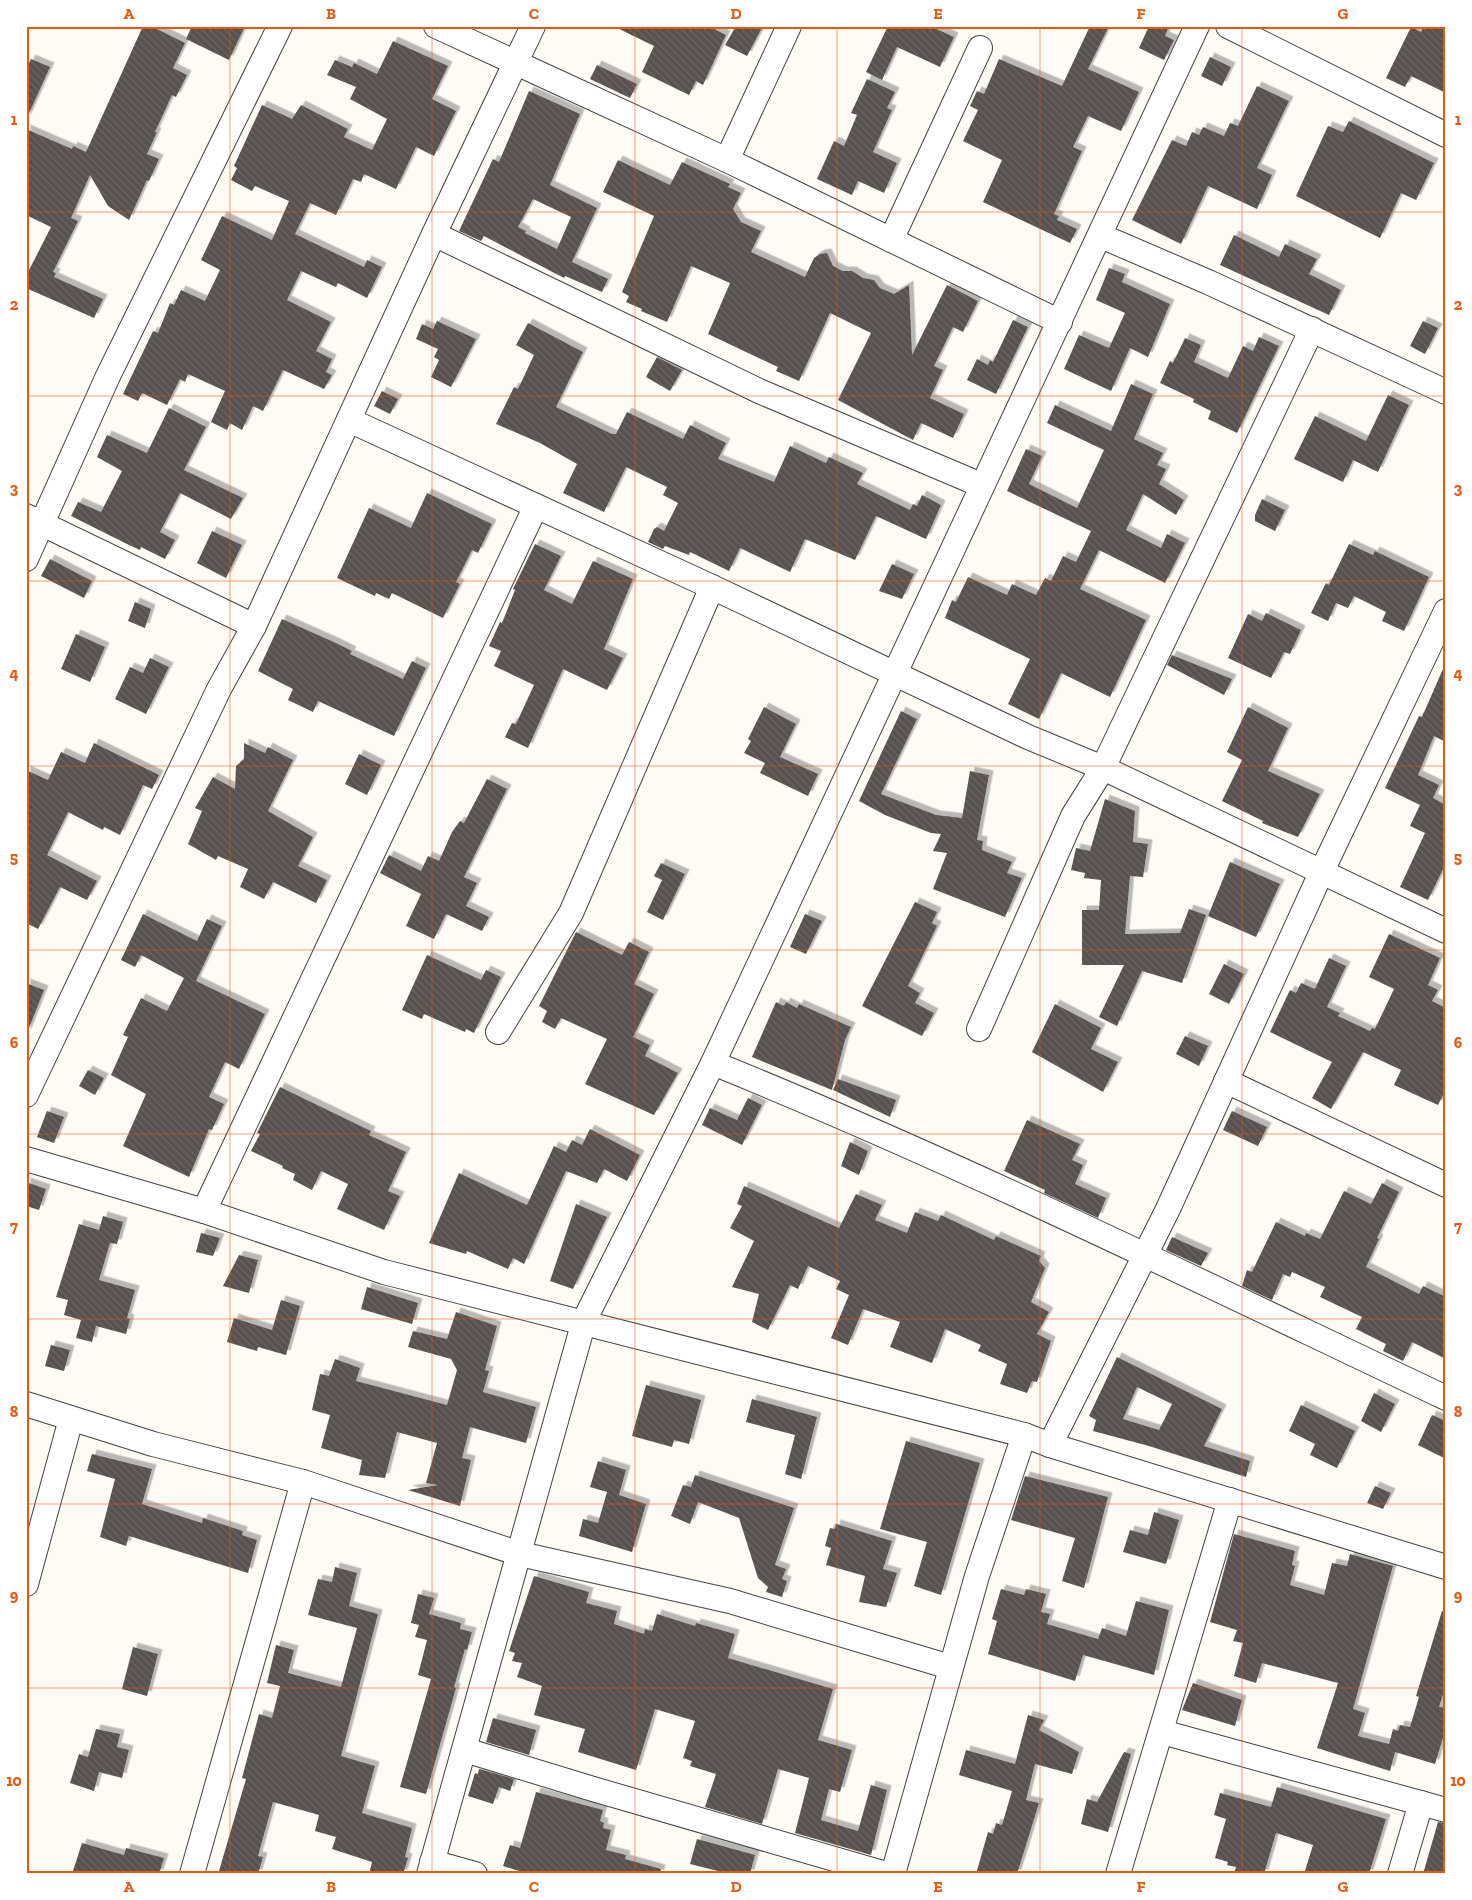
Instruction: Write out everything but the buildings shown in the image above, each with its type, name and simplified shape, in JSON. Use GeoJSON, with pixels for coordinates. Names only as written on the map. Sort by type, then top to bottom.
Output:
{"type":"FeatureCollection","features":[{"type":"Feature","properties":{"kind":"street"},"geometry":{"type":"LineString","coordinates":[[26,559],[34,519],[108,376],[280,26]]}},
{"type":"Feature","properties":{"kind":"street"},"geometry":{"type":"LineString","coordinates":[[436,26],[727,160],[891,240],[947,265],[1060,322]]}},
{"type":"Feature","properties":{"kind":"street"},"geometry":{"type":"LineString","coordinates":[[26,1095],[219,689],[254,626],[434,234],[517,64],[533,26]]}},
{"type":"Feature","properties":{"kind":"street"},"geometry":{"type":"LineString","coordinates":[[727,160],[789,26]]}},
{"type":"Feature","properties":{"kind":"street"},"geometry":{"type":"LineString","coordinates":[[475,1874],[430,1868],[465,1750],[584,1321],[713,1062],[981,485],[1101,236],[1197,26]]}},
{"type":"Feature","properties":{"kind":"street"},"geometry":{"type":"LineString","coordinates":[[1228,26],[1446,135]]}},
{"type":"Feature","properties":{"kind":"street"},"geometry":{"type":"LineString","coordinates":[[891,240],[980,48]]}},
{"type":"Feature","properties":{"kind":"street"},"geometry":{"type":"LineString","coordinates":[[434,234],[759,391],[981,485]]}},
{"type":"Feature","properties":{"kind":"street"},"geometry":{"type":"LineString","coordinates":[[1101,236],[1446,392]]}},
{"type":"Feature","properties":{"kind":"street"},"geometry":{"type":"LineString","coordinates":[[979,1029],[1073,816],[1104,768],[1312,330]]}},
{"type":"Feature","properties":{"kind":"street"},"geometry":{"type":"LineString","coordinates":[[349,420],[712,587],[893,675],[1028,737],[1104,768],[1321,873],[1446,930]]}},
{"type":"Feature","properties":{"kind":"street"},"geometry":{"type":"LineString","coordinates":[[204,1211],[536,506]]}},
{"type":"Feature","properties":{"kind":"street"},"geometry":{"type":"LineString","coordinates":[[34,519],[254,626]]}},
{"type":"Feature","properties":{"kind":"street"},"geometry":{"type":"LineString","coordinates":[[498,1032],[571,913],[712,587]]}},
{"type":"Feature","properties":{"kind":"street"},"geometry":{"type":"LineString","coordinates":[[1050,1445],[1168,1209],[1321,873],[1446,611]]}},
{"type":"Feature","properties":{"kind":"street"},"geometry":{"type":"LineString","coordinates":[[713,1062],[797,1097],[1145,1254],[1446,1398]]}},
{"type":"Feature","properties":{"kind":"street"},"geometry":{"type":"LineString","coordinates":[[1226,1081],[1446,1185]]}},
{"type":"Feature","properties":{"kind":"street"},"geometry":{"type":"LineString","coordinates":[[26,1159],[204,1211],[384,1272],[584,1321],[1024,1435],[1050,1445],[1446,1567]]}},
{"type":"Feature","properties":{"kind":"street"},"geometry":{"type":"LineString","coordinates":[[26,1404],[153,1444],[303,1482],[520,1554],[730,1601],[950,1667]]}},
{"type":"Feature","properties":{"kind":"street"},"geometry":{"type":"LineString","coordinates":[[26,1584],[71,1419]]}},
{"type":"Feature","properties":{"kind":"street"},"geometry":{"type":"LineString","coordinates":[[892,1874],[950,1667],[1024,1435]]}},
{"type":"Feature","properties":{"kind":"street"},"geometry":{"type":"LineString","coordinates":[[192,1874],[303,1482]]}},
{"type":"Feature","properties":{"kind":"street"},"geometry":{"type":"LineString","coordinates":[[1118,1874],[1230,1500]]}},
{"type":"Feature","properties":{"kind":"street"},"geometry":{"type":"LineString","coordinates":[[1162,1732],[1446,1810]]}},
{"type":"Feature","properties":{"kind":"street"},"geometry":{"type":"LineString","coordinates":[[465,1750],[593,1790],[886,1874]]}},
{"type":"Feature","properties":{"kind":"street"},"geometry":{"type":"LineString","coordinates":[[1400,1874],[1421,1803]]}}]}
